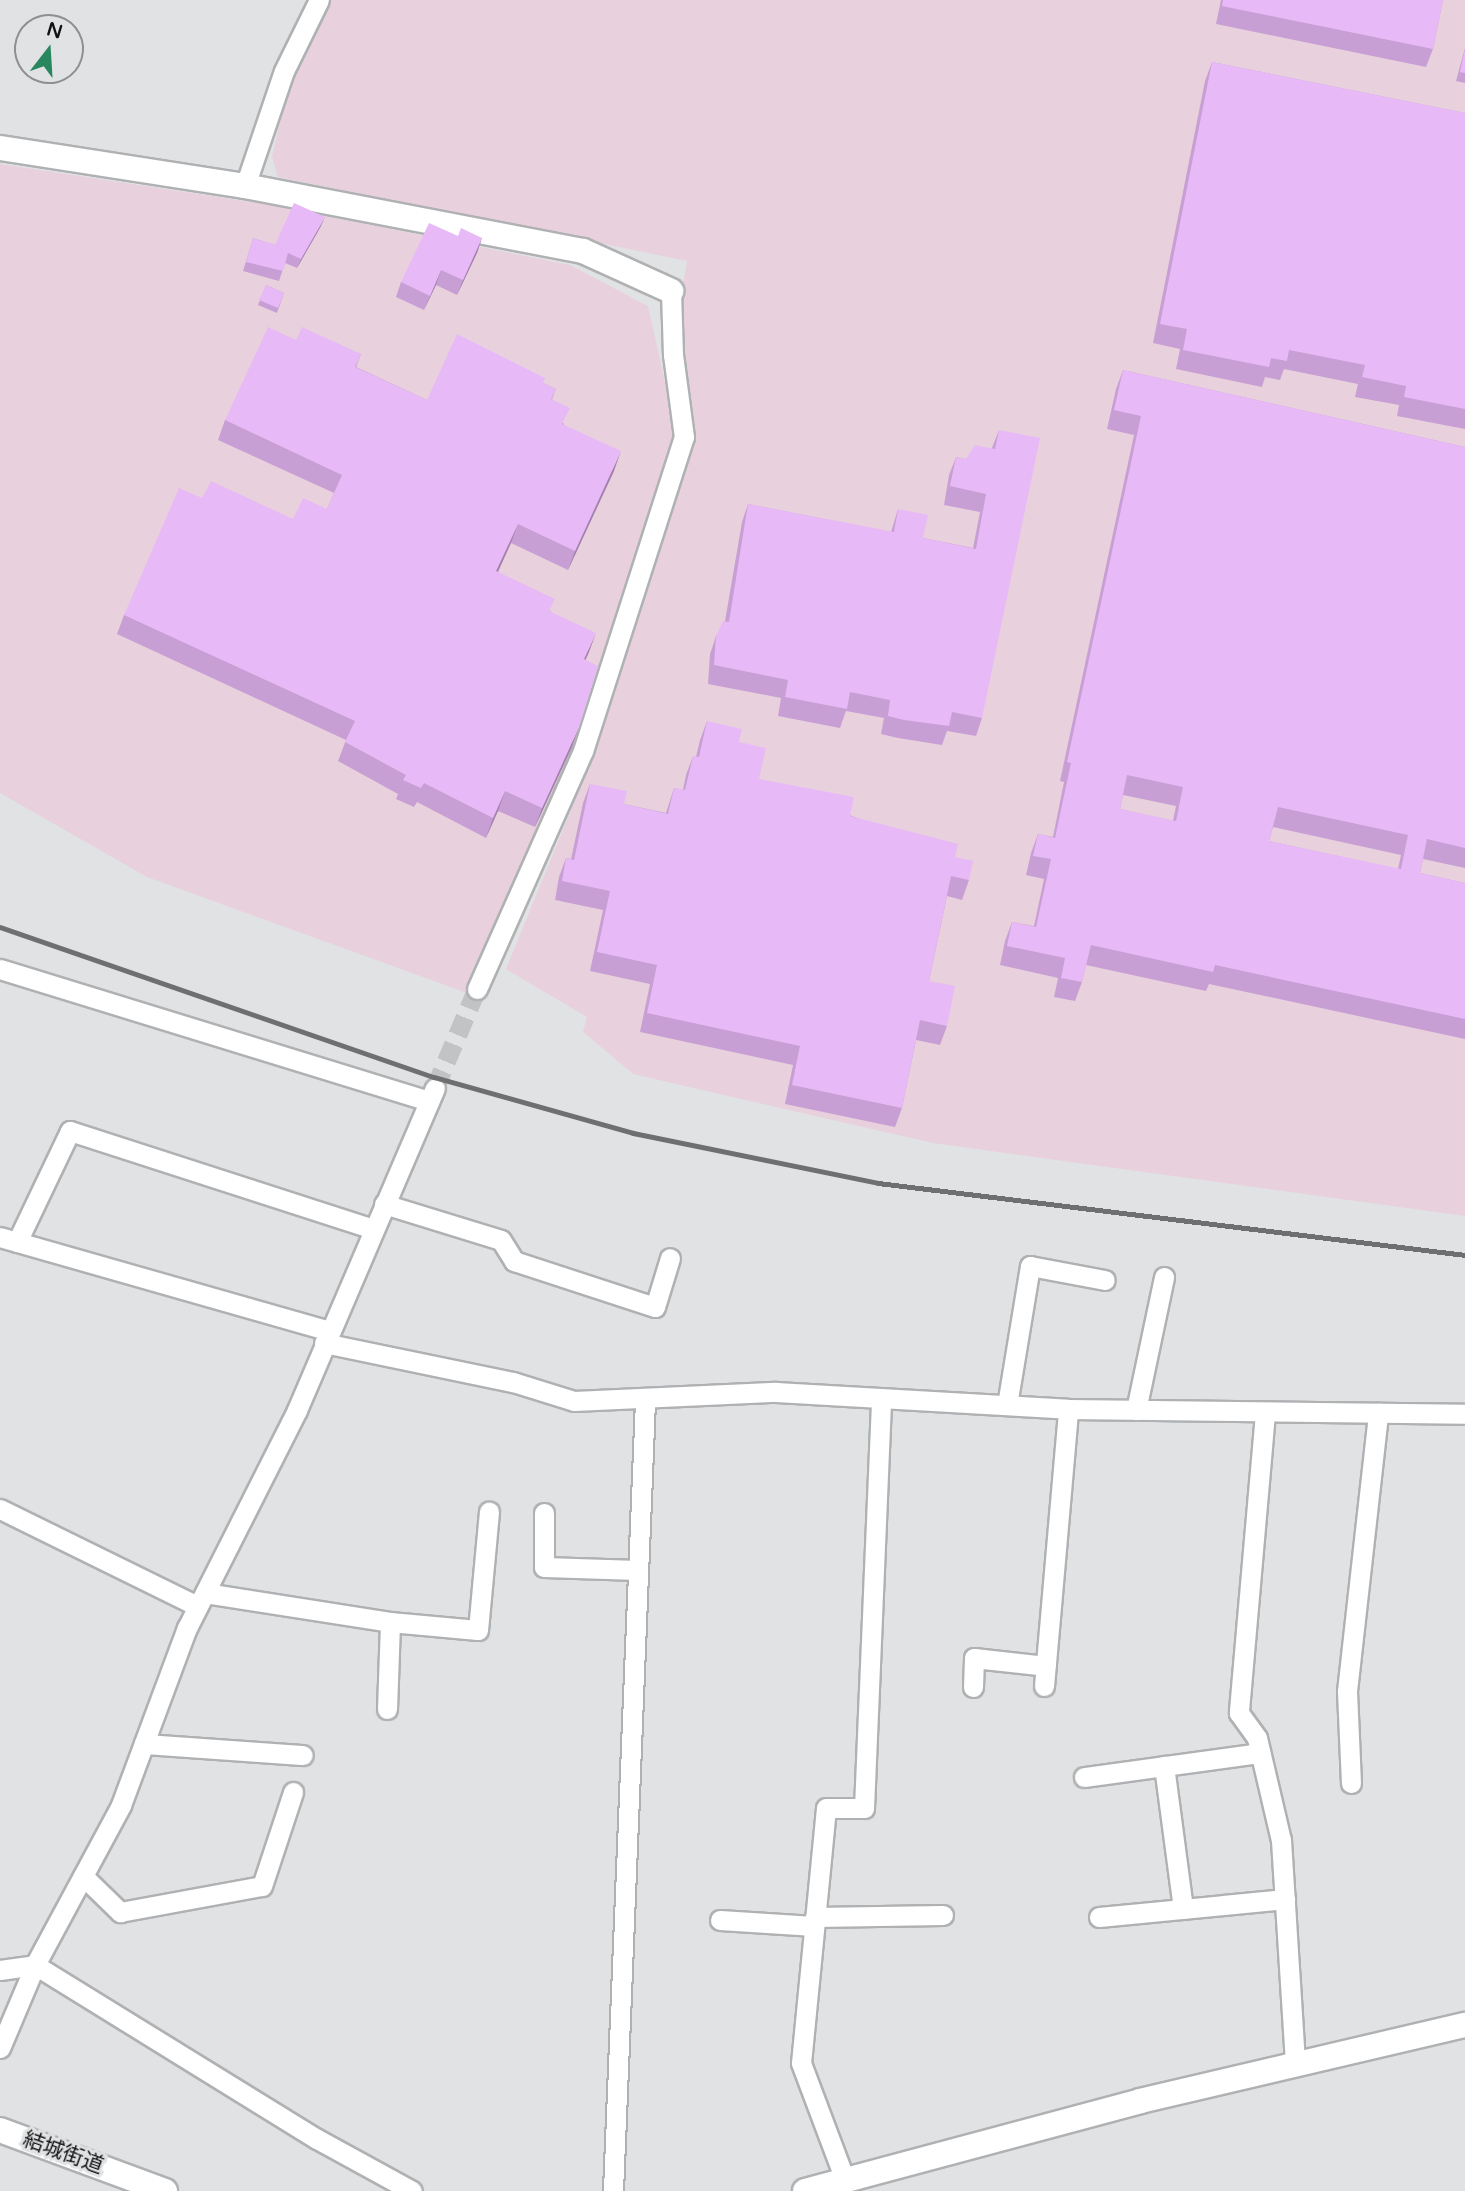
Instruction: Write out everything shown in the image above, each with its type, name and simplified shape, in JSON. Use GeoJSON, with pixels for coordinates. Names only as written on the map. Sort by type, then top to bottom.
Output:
{"type":"FeatureCollection","features":[{"type":"Feature","properties":{"kind":"street"},"geometry":{"type":"LineString","coordinates":[[245,186],[284,71],[319,0]]}},
{"type":"Feature","properties":{"kind":"street"},"geometry":{"type":"LineString","coordinates":[[0,148],[245,186],[583,251],[671,291],[673,355],[684,437],[583,751],[477,989]]}},
{"type":"Feature","properties":{"kind":"street"},"geometry":{"type":"LineString","coordinates":[[0,969],[432,1095],[297,1410],[201,1599],[121,1805],[35,1965],[0,2048]]}},
{"type":"Feature","properties":{"kind":"street"},"geometry":{"type":"LineString","coordinates":[[373,1229],[70,1131],[8,1239],[327,1337],[513,1382],[574,1401],[645,1400],[776,1392],[1068,1409],[1465,1414]]}},
{"type":"Feature","properties":{"kind":"street"},"geometry":{"type":"LineString","coordinates":[[384,1204],[501,1240],[514,1261],[655,1307],[670,1258]]}},
{"type":"Feature","properties":{"kind":"street"},"geometry":{"type":"LineString","coordinates":[[1007,1405],[1030,1266],[1105,1280]]}},
{"type":"Feature","properties":{"kind":"street"},"geometry":{"type":"LineString","coordinates":[[1136,1410],[1164,1277]]}},
{"type":"Feature","properties":{"kind":"street"},"geometry":{"type":"LineString","coordinates":[[845,2180],[801,2063],[826,1808],[864,1808],[881,1398]]}},
{"type":"Feature","properties":{"kind":"street"},"geometry":{"type":"LineString","coordinates":[[613,2191],[645,1400]]}},
{"type":"Feature","properties":{"kind":"street"},"geometry":{"type":"LineString","coordinates":[[973,1687],[974,1658],[1045,1676],[1068,1409]]}},
{"type":"Feature","properties":{"kind":"street"},"geometry":{"type":"LineString","coordinates":[[1265,1413],[1239,1713],[1257,1738],[1281,1840],[1295,2063]]}},
{"type":"Feature","properties":{"kind":"street"},"geometry":{"type":"LineString","coordinates":[[1352,1783],[1347,1690],[1378,1413]]}},
{"type":"Feature","properties":{"kind":"street"},"geometry":{"type":"LineString","coordinates":[[2,1514],[201,1599],[478,1630],[489,1512]]}},
{"type":"Feature","properties":{"kind":"street"},"geometry":{"type":"LineString","coordinates":[[544,1513],[544,1567],[638,1570]]}},
{"type":"Feature","properties":{"kind":"street"},"geometry":{"type":"LineString","coordinates":[[387,1709],[390,1622]]}},
{"type":"Feature","properties":{"kind":"street"},"geometry":{"type":"LineString","coordinates":[[144,1744],[303,1755]]}},
{"type":"Feature","properties":{"kind":"street"},"geometry":{"type":"LineString","coordinates":[[1084,1777],[1260,1754]]}},
{"type":"Feature","properties":{"kind":"street"},"geometry":{"type":"LineString","coordinates":[[1164,1766],[1183,1909]]}},
{"type":"Feature","properties":{"kind":"street"},"geometry":{"type":"LineString","coordinates":[[83,1877],[120,1912],[262,1886],[293,1792]]}},
{"type":"Feature","properties":{"kind":"street"},"geometry":{"type":"LineString","coordinates":[[1099,1917],[1285,1899]]}},
{"type":"Feature","properties":{"kind":"street"},"geometry":{"type":"LineString","coordinates":[[720,1920],[815,1922],[943,1915]]}},
{"type":"Feature","properties":{"kind":"street"},"geometry":{"type":"LineString","coordinates":[[0,1970],[35,1965],[317,2139],[412,2191]]}},
{"type":"Feature","properties":{"kind":"street"},"geometry":{"type":"LineString","coordinates":[[805,2191],[1295,2063],[1465,2025]]}},
{"type":"Feature","properties":{"kind":"street","name":"結城街道"},"geometry":{"type":"LineString","coordinates":[[0,2130],[166,2191]]}},
{"type":"Feature","properties":{"kind":"shaded area"},"geometry":{"type":"Polygon","coordinates":[[[327,0],[1465,0],[1465,1216],[933,1143],[633,1074],[583,1032],[587,1017],[506,969],[594,754],[691,441],[677,323],[687,261],[278,177],[272,157],[293,66],[327,0]]]}},
{"type":"Feature","properties":{"kind":"shaded area"},"geometry":{"type":"Polygon","coordinates":[[[0,164],[278,206],[570,265],[648,306],[676,431],[577,754],[467,993],[147,877],[0,793],[0,164]]]}},
{"type":"Feature","properties":{"kind":"building"},"geometry":{"type":"Polygon","coordinates":[[[1223,0],[1443,0],[1433,49],[1222,6],[1223,0]]]}},
{"type":"Feature","properties":{"kind":"building"},"geometry":{"type":"Polygon","coordinates":[[[1465,49],[1465,73],[1460,72],[1465,49]]]}},
{"type":"Feature","properties":{"kind":"building"},"geometry":{"type":"Polygon","coordinates":[[[1212,62],[1465,113],[1465,409],[1404,397],[1406,386],[1362,377],[1365,365],[1289,350],[1287,361],[1271,358],[1269,367],[1183,350],[1187,329],[1160,324],[1212,62]]]}},
{"type":"Feature","properties":{"kind":"building"},"geometry":{"type":"Polygon","coordinates":[[[294,203],[325,217],[301,259],[288,253],[283,271],[246,262],[253,238],[275,245],[294,203]]]}},
{"type":"Feature","properties":{"kind":"building"},"geometry":{"type":"Polygon","coordinates":[[[429,223],[458,236],[461,228],[482,238],[463,280],[441,270],[430,296],[401,282],[429,223]]]}},
{"type":"Feature","properties":{"kind":"building"},"geometry":{"type":"Polygon","coordinates":[[[266,285],[284,293],[278,308],[259,300],[266,285]]]}},
{"type":"Feature","properties":{"kind":"building"},"geometry":{"type":"Polygon","coordinates":[[[268,327],[296,340],[302,327],[361,354],[355,367],[427,400],[457,334],[545,378],[543,383],[556,389],[551,399],[570,408],[562,424],[621,451],[575,551],[518,524],[496,571],[555,599],[549,611],[596,633],[584,659],[598,666],[579,727],[542,808],[505,791],[493,818],[424,783],[421,788],[403,780],[406,775],[345,742],[355,721],[124,615],[179,488],[202,498],[211,481],[293,519],[303,498],[327,509],[342,475],[225,420],[268,327]]]}},
{"type":"Feature","properties":{"kind":"building"},"geometry":{"type":"Polygon","coordinates":[[[1123,370],[1465,447],[1465,848],[1427,839],[1420,873],[1465,883],[1465,1019],[1215,965],[1213,972],[1091,945],[1082,982],[1061,978],[1065,958],[1007,946],[1012,922],[1036,927],[1051,859],[1033,856],[1038,834],[1055,838],[1071,763],[1067,762],[1141,416],[1114,410],[1123,370]],[[1127,775],[1120,809],[1176,821],[1183,787],[1127,775]],[[1278,807],[1269,841],[1401,869],[1408,835],[1278,807]]]}},
{"type":"Feature","properties":{"kind":"building"},"geometry":{"type":"Polygon","coordinates":[[[999,430],[1040,438],[982,718],[952,712],[949,726],[904,720],[888,716],[890,700],[850,692],[847,709],[785,697],[788,680],[714,665],[716,636],[723,621],[729,622],[748,504],[894,532],[898,509],[928,515],[923,538],[976,549],[986,494],[950,486],[956,457],[966,459],[975,445],[995,449],[999,430]]]}},
{"type":"Feature","properties":{"kind":"building"},"geometry":{"type":"Polygon","coordinates":[[[707,721],[742,729],[739,742],[766,748],[759,779],[854,797],[850,816],[958,844],[955,857],[973,861],[969,880],[951,876],[929,981],[955,986],[947,1026],[920,1020],[902,1108],[792,1085],[800,1046],[647,1013],[657,965],[597,952],[610,891],[562,881],[566,858],[574,860],[590,784],[627,791],[624,804],[668,814],[674,788],[685,790],[693,756],[699,757],[707,721]]]}},
{"type":"Feature","properties":{"kind":"tunnel"},"geometry":{"type":"LineString","coordinates":[[435,1088],[477,989]]}},
{"type":"Feature","properties":{"kind":"railway"},"geometry":{"type":"LineString","coordinates":[[0,927],[434,1077],[633,1133],[878,1183],[1465,1255]]}}]}
